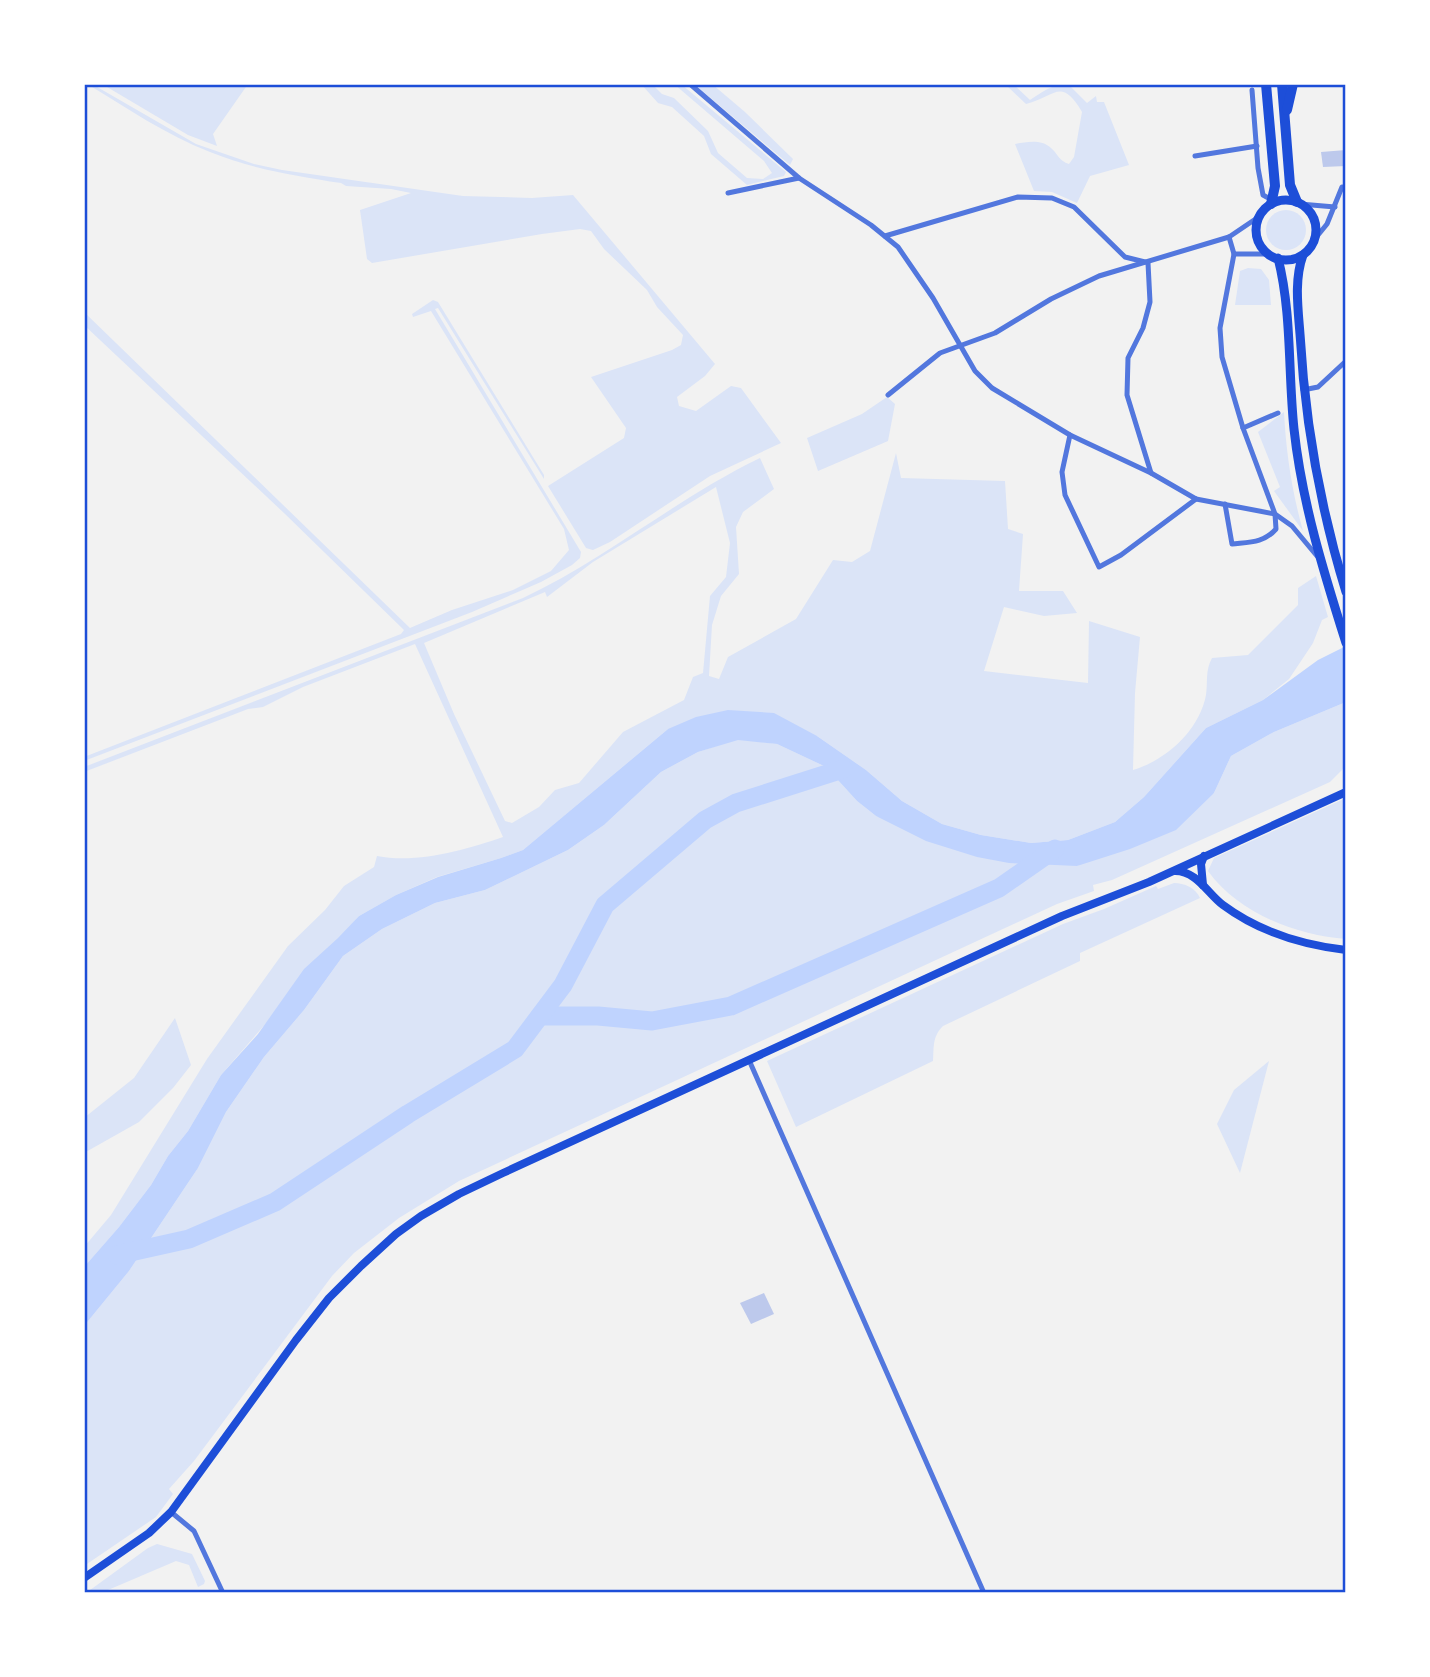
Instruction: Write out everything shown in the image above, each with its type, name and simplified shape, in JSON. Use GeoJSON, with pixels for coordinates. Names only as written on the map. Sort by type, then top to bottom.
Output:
{"type":"FeatureCollection","features":[{"type":"Feature","properties":{"kind":"highway"},"geometry":{"type":"LineString","coordinates":[[1266,84],[1275,186],[1272,202],[1260,216],[1257,237],[1261,246],[1273,256],[1295,258],[1303,255]]}},
{"type":"Feature","properties":{"kind":"highway"},"geometry":{"type":"LineString","coordinates":[[1282,84],[1290,185],[1299,203]]}},
{"type":"Feature","properties":{"kind":"highway"},"geometry":{"type":"LineString","coordinates":[[1284,120],[1293,84]]}},
{"type":"Feature","properties":{"kind":"highway"},"geometry":{"type":"LineString","coordinates":[[1272,202],[1284,200],[1299,203],[1309,210],[1314,219],[1314,240],[1303,255],[1297,285],[1317,482],[1346,592]]}},
{"type":"Feature","properties":{"kind":"highway"},"geometry":{"type":"LineString","coordinates":[[1273,256],[1284,298],[1299,468],[1319,559],[1346,643]]}},
{"type":"Feature","properties":{"kind":"main road"},"geometry":{"type":"LineString","coordinates":[[84,1578],[149,1533],[171,1512],[329,1298],[396,1234],[459,1194],[1069,913],[1121,894],[1346,792]]}},
{"type":"Feature","properties":{"kind":"main road"},"geometry":{"type":"LineString","coordinates":[[1203,885],[1201,864],[1204,856]]}},
{"type":"Feature","properties":{"kind":"main road"},"geometry":{"type":"LineString","coordinates":[[1172,871],[1186,872],[1220,903],[1262,927],[1290,938],[1346,950]]}},
{"type":"Feature","properties":{"kind":"street"},"geometry":{"type":"LineString","coordinates":[[690,84],[799,178],[871,225],[898,247],[933,298],[975,371],[992,388],[1070,435],[1151,473],[1196,499],[1275,514],[1292,526],[1319,559]]}},
{"type":"Feature","properties":{"kind":"street"},"geometry":{"type":"LineString","coordinates":[[1252,90],[1258,168],[1263,195],[1272,202]]}},
{"type":"Feature","properties":{"kind":"street"},"geometry":{"type":"LineString","coordinates":[[1195,156],[1257,146]]}},
{"type":"Feature","properties":{"kind":"street"},"geometry":{"type":"LineString","coordinates":[[728,193],[799,178]]}},
{"type":"Feature","properties":{"kind":"street"},"geometry":{"type":"LineString","coordinates":[[1314,240],[1327,224],[1342,187],[1346,188]]}},
{"type":"Feature","properties":{"kind":"street"},"geometry":{"type":"LineString","coordinates":[[884,236],[1018,197],[1052,198],[1074,207],[1125,257],[1148,263]]}},
{"type":"Feature","properties":{"kind":"street"},"geometry":{"type":"LineString","coordinates":[[1299,203],[1335,207]]}},
{"type":"Feature","properties":{"kind":"street"},"geometry":{"type":"LineString","coordinates":[[888,395],[940,353],[995,333],[1051,299],[1087,282],[1229,237],[1260,216]]}},
{"type":"Feature","properties":{"kind":"street"},"geometry":{"type":"LineString","coordinates":[[1225,504],[1232,544],[1260,541],[1276,529],[1275,514],[1243,428],[1222,357],[1220,328],[1234,254],[1229,237]]}},
{"type":"Feature","properties":{"kind":"street"},"geometry":{"type":"LineString","coordinates":[[1234,254],[1273,256]]}},
{"type":"Feature","properties":{"kind":"street"},"geometry":{"type":"LineString","coordinates":[[1148,263],[1150,302],[1143,328],[1128,358],[1127,395],[1151,473]]}},
{"type":"Feature","properties":{"kind":"street"},"geometry":{"type":"LineString","coordinates":[[1308,389],[1318,387],[1346,361]]}},
{"type":"Feature","properties":{"kind":"street"},"geometry":{"type":"LineString","coordinates":[[1243,428],[1279,413]]}},
{"type":"Feature","properties":{"kind":"street"},"geometry":{"type":"LineString","coordinates":[[1070,435],[1062,472],[1065,495],[1099,568],[1122,555],[1196,499]]}},
{"type":"Feature","properties":{"kind":"street"},"geometry":{"type":"LineString","coordinates":[[749,1060],[984,1593]]}},
{"type":"Feature","properties":{"kind":"street"},"geometry":{"type":"LineString","coordinates":[[171,1512],[194,1531],[223,1593]]}},
{"type":"Feature","properties":{"kind":"shaded area"},"geometry":{"type":"Polygon","coordinates":[[[87,84],[92,84],[196,144],[254,164],[463,196],[532,198],[573,195],[715,364],[705,376],[677,397],[679,406],[696,411],[731,386],[741,388],[781,443],[710,476],[610,542],[593,550],[586,548],[548,486],[624,438],[626,428],[591,377],[672,350],[681,345],[683,335],[657,307],[647,290],[604,249],[591,231],[580,229],[542,234],[372,263],[367,259],[360,210],[411,193],[346,186],[226,158],[162,129],[87,84]]]}},
{"type":"Feature","properties":{"kind":"shaded area"},"geometry":{"type":"Polygon","coordinates":[[[102,84],[248,84],[213,134],[217,146],[188,135],[102,84]]]}},
{"type":"Feature","properties":{"kind":"shaded area"},"geometry":{"type":"Polygon","coordinates":[[[641,84],[652,84],[662,94],[674,98],[708,131],[718,153],[747,178],[763,179],[772,173],[764,161],[674,84],[681,84],[786,172],[784,176],[747,185],[711,154],[704,136],[672,107],[658,103],[641,84]]]}},
{"type":"Feature","properties":{"kind":"shaded area"},"geometry":{"type":"Polygon","coordinates":[[[694,84],[712,84],[793,159],[790,165],[694,84]]]}},
{"type":"Feature","properties":{"kind":"shaded area"},"geometry":{"type":"Polygon","coordinates":[[[1005,84],[1013,84],[1030,100],[1043,91],[1062,84],[1068,84],[1087,103],[1096,96],[1097,102],[1104,102],[1129,165],[1090,176],[1077,203],[1052,192],[1034,191],[1015,144],[1043,143],[1069,164],[1074,157],[1082,112],[1075,101],[1063,92],[1026,104],[1005,84]]]}},
{"type":"Feature","properties":{"kind":"shaded area"},"geometry":{"type":"Polygon","coordinates":[[[1286,210],[1300,216],[1306,230],[1300,244],[1286,250],[1272,244],[1266,230],[1272,216],[1286,210]]]}},
{"type":"Feature","properties":{"kind":"shaded area"},"geometry":{"type":"Polygon","coordinates":[[[1248,268],[1261,269],[1269,280],[1271,305],[1235,305],[1240,271],[1248,268]]]}},
{"type":"Feature","properties":{"kind":"shaded area"},"geometry":{"type":"Polygon","coordinates":[[[433,300],[438,302],[544,475],[544,479],[438,308],[435,309],[581,552],[580,558],[541,582],[472,612],[84,761],[84,757],[401,634],[404,630],[84,325],[84,312],[410,628],[452,610],[513,590],[551,571],[569,550],[564,529],[431,311],[413,317],[412,314],[433,300]]]}},
{"type":"Feature","properties":{"kind":"shaded area"},"geometry":{"type":"Polygon","coordinates":[[[887,397],[895,404],[888,441],[818,471],[807,438],[862,414],[887,397]]]}},
{"type":"Feature","properties":{"kind":"shaded area"},"geometry":{"type":"Polygon","coordinates":[[[1284,412],[1290,472],[1303,531],[1274,491],[1280,487],[1258,432],[1284,412]]]}},
{"type":"Feature","properties":{"kind":"shaded area"},"geometry":{"type":"Polygon","coordinates":[[[896,453],[901,478],[1005,481],[1008,529],[1023,534],[1019,591],[1063,591],[1077,613],[1044,616],[1004,607],[984,671],[1088,683],[1089,621],[1140,637],[1133,770],[1169,751],[1189,732],[1202,708],[1208,667],[1212,658],[1248,655],[1298,605],[1298,588],[1316,576],[1328,617],[1322,620],[1313,643],[1289,679],[1263,700],[1206,728],[1144,797],[1115,822],[1068,840],[1031,843],[981,835],[942,824],[902,801],[866,770],[817,736],[668,729],[523,850],[437,877],[396,895],[359,916],[221,1075],[188,1131],[168,1156],[151,1185],[84,1267],[84,1247],[111,1215],[207,1059],[288,946],[325,910],[344,886],[374,867],[377,856],[424,857],[457,851],[503,837],[415,644],[303,687],[263,707],[248,709],[84,772],[84,767],[523,598],[583,565],[700,491],[760,458],[774,489],[743,512],[736,527],[739,574],[721,596],[712,625],[709,676],[719,679],[728,657],[796,619],[833,560],[852,562],[870,551],[896,453]],[[716,487],[593,562],[547,597],[545,592],[424,643],[454,714],[505,821],[512,823],[539,807],[555,790],[579,783],[623,732],[684,700],[693,677],[703,673],[710,596],[726,577],[730,543],[716,487]]]}},
{"type":"Feature","properties":{"kind":"shaded area"},"geometry":{"type":"Polygon","coordinates":[[[1346,702],[1346,766],[1330,782],[1112,880],[1093,885],[1094,891],[1057,904],[459,1181],[399,1218],[354,1253],[332,1276],[194,1461],[169,1489],[173,1494],[156,1517],[84,1566],[84,1326],[129,1271],[198,1168],[226,1112],[264,1057],[304,1010],[343,956],[382,929],[435,903],[485,890],[568,850],[604,825],[661,772],[698,752],[738,739],[777,744],[826,767],[857,801],[876,816],[1077,866],[1214,793],[1231,756],[1274,732],[1346,702]]]}},
{"type":"Feature","properties":{"kind":"shaded area"},"geometry":{"type":"Polygon","coordinates":[[[1346,798],[1343,862],[1346,939],[1308,933],[1270,919],[1235,899],[1208,871],[1214,858],[1346,798]]]}},
{"type":"Feature","properties":{"kind":"shaded area"},"geometry":{"type":"Polygon","coordinates":[[[1174,883],[1196,891],[1200,898],[1080,953],[1080,961],[943,1026],[935,1038],[933,1061],[796,1127],[767,1061],[1063,924],[1156,886],[1158,889],[1174,883]]]}},
{"type":"Feature","properties":{"kind":"shaded area"},"geometry":{"type":"Polygon","coordinates":[[[175,1018],[191,1065],[173,1088],[139,1122],[84,1153],[84,1118],[134,1078],[175,1018]]]}},
{"type":"Feature","properties":{"kind":"shaded area"},"geometry":{"type":"Polygon","coordinates":[[[1269,1061],[1240,1173],[1217,1124],[1234,1090],[1269,1061]]]}},
{"type":"Feature","properties":{"kind":"shaded area"},"geometry":{"type":"Polygon","coordinates":[[[157,1544],[192,1554],[204,1584],[198,1587],[189,1565],[176,1561],[101,1593],[86,1593],[148,1548],[157,1544]]]}},
{"type":"Feature","properties":{"kind":"water"},"geometry":{"type":"Polygon","coordinates":[[[1346,646],[1346,702],[1274,732],[1231,756],[1214,793],[1176,830],[1130,849],[1077,866],[1009,863],[977,857],[926,841],[876,816],[857,801],[826,767],[777,744],[738,740],[698,752],[661,772],[604,825],[568,850],[485,890],[435,903],[382,929],[343,956],[304,1010],[264,1057],[226,1112],[198,1168],[129,1271],[84,1326],[84,1267],[151,1185],[168,1156],[188,1131],[221,1075],[258,1034],[304,969],[359,916],[396,895],[438,877],[523,850],[668,729],[696,717],[728,710],[774,713],[817,736],[866,770],[902,801],[942,824],[981,835],[1031,843],[1068,840],[1115,822],[1144,797],[1206,728],[1263,700],[1318,660],[1346,646]]]}},
{"type":"Feature","properties":{"kind":"building"},"geometry":{"type":"Polygon","coordinates":[[[1346,150],[1346,166],[1323,167],[1321,152],[1346,150]]]}},
{"type":"Feature","properties":{"kind":"building"},"geometry":{"type":"Polygon","coordinates":[[[764,1293],[774,1314],[751,1324],[740,1303],[764,1293]]]}},
{"type":"Feature","properties":{"kind":"waterway"},"geometry":{"type":"LineString","coordinates":[[117,1255],[189,1239],[275,1202],[408,1114],[515,1049],[563,985],[605,905],[705,820],[736,803],[843,769]]}},
{"type":"Feature","properties":{"kind":"waterway"},"geometry":{"type":"LineString","coordinates":[[540,1016],[598,1016],[652,1021],[731,1006],[999,888],[1055,849]]}}]}
